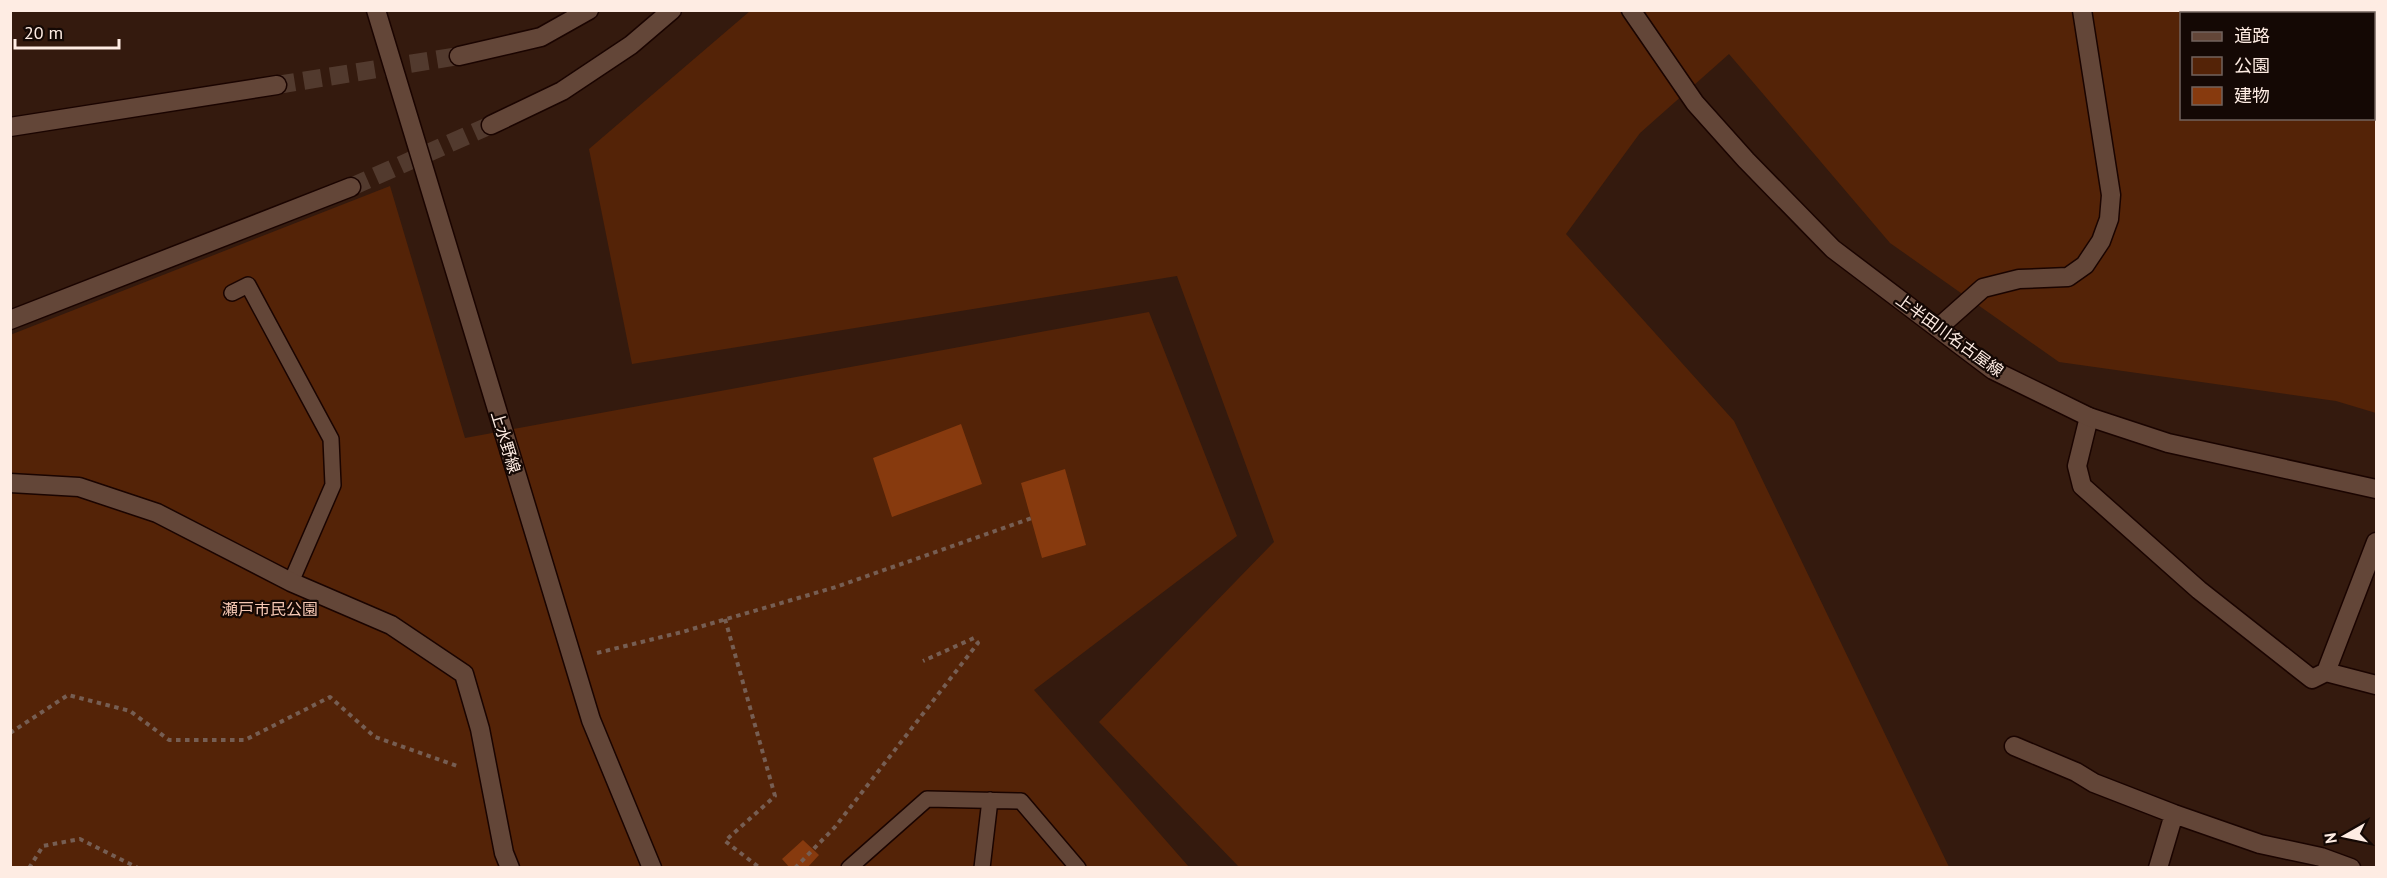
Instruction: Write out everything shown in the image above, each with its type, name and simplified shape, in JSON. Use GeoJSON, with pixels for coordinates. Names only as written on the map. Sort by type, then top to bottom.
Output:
{"type":"FeatureCollection","features":[{"type":"Feature","properties":{"kind":"street","name":"上水野線"},"geometry":{"type":"LineString","coordinates":[[376,10],[591,720],[652,867]]}},
{"type":"Feature","properties":{"kind":"street"},"geometry":{"type":"LineString","coordinates":[[459,56],[541,37],[589,10]]}},
{"type":"Feature","properties":{"kind":"street"},"geometry":{"type":"LineString","coordinates":[[490,125],[562,92],[631,45],[672,10]]}},
{"type":"Feature","properties":{"kind":"street","name":"上半田川名古屋線"},"geometry":{"type":"LineString","coordinates":[[1631,10],[1695,103],[1746,160],[1833,249],[1993,370],[2089,417],[2168,443],[2376,489]]}},
{"type":"Feature","properties":{"kind":"street"},"geometry":{"type":"LineString","coordinates":[[1938,328],[1983,288],[2019,279],[2068,277],[2085,265],[2101,241],[2109,219],[2111,195],[2082,10]]}},
{"type":"Feature","properties":{"kind":"street"},"geometry":{"type":"LineString","coordinates":[[10,127],[277,85]]}},
{"type":"Feature","properties":{"kind":"street"},"geometry":{"type":"LineString","coordinates":[[10,320],[87,288],[351,187]]}},
{"type":"Feature","properties":{"kind":"street"},"geometry":{"type":"LineString","coordinates":[[2089,417],[2077,466],[2082,486],[2199,590],[2312,679],[2326,672],[2376,685]]}},
{"type":"Feature","properties":{"kind":"street"},"geometry":{"type":"LineString","coordinates":[[10,483],[79,487],[157,513],[291,582],[391,626],[464,674],[480,729],[504,853],[510,867]]}},
{"type":"Feature","properties":{"kind":"street"},"geometry":{"type":"LineString","coordinates":[[2326,672],[2376,542]]}},
{"type":"Feature","properties":{"kind":"street"},"geometry":{"type":"LineString","coordinates":[[2014,746],[2076,772],[2094,783],[2174,814],[2260,844],[2321,857],[2351,867]]}},
{"type":"Feature","properties":{"kind":"street"},"geometry":{"type":"LineString","coordinates":[[2158,867],[2174,814]]}},
{"type":"Feature","properties":{"kind":"lane"},"geometry":{"type":"LineString","coordinates":[[232,293],[248,285],[331,439],[333,485],[291,582]]}},
{"type":"Feature","properties":{"kind":"lane"},"geometry":{"type":"LineString","coordinates":[[849,867],[927,799],[1021,801],[1078,867]]}},
{"type":"Feature","properties":{"kind":"lane"},"geometry":{"type":"LineString","coordinates":[[982,867],[990,800]]}},
{"type":"Feature","properties":{"kind":"path"},"geometry":{"type":"LineString","coordinates":[[572,659],[725,619],[837,586],[1032,518]]}},
{"type":"Feature","properties":{"kind":"path"},"geometry":{"type":"LineString","coordinates":[[725,619],[775,796],[724,841],[760,867]]}},
{"type":"Feature","properties":{"kind":"path"},"geometry":{"type":"LineString","coordinates":[[795,867],[835,827],[978,642],[974,638],[923,661]]}},
{"type":"Feature","properties":{"kind":"path"},"geometry":{"type":"LineString","coordinates":[[10,733],[68,695],[130,711],[169,741],[245,740],[330,697],[375,737],[489,778]]}},
{"type":"Feature","properties":{"kind":"path"},"geometry":{"type":"LineString","coordinates":[[29,867],[43,846],[80,839],[138,867]]}},
{"type":"Feature","properties":{"kind":"green space"},"geometry":{"type":"Polygon","coordinates":[[[750,11],[2376,11],[2376,413],[2336,401],[2059,362],[1890,243],[1729,54],[1640,133],[1566,234],[1734,421],[1949,867],[1239,867],[1099,722],[1274,542],[1177,276],[632,364],[589,149],[750,11]]]}},
{"type":"Feature","properties":{"kind":"green space","name":"瀬戸市民公園"},"geometry":{"type":"Polygon","coordinates":[[[390,186],[465,438],[1149,312],[1237,536],[1034,690],[1189,867],[11,867],[10,335],[390,186]]]}},
{"type":"Feature","properties":{"kind":"building"},"geometry":{"type":"Polygon","coordinates":[[[961,424],[982,484],[892,517],[873,458],[961,424]]]}},
{"type":"Feature","properties":{"kind":"building"},"geometry":{"type":"Polygon","coordinates":[[[1065,469],[1086,545],[1042,558],[1021,483],[1065,469]]]}},
{"type":"Feature","properties":{"kind":"building"},"geometry":{"type":"Polygon","coordinates":[[[803,840],[819,855],[807,868],[790,868],[782,859],[803,840]]]}},
{"type":"Feature","properties":{"kind":"tunnel"},"geometry":{"type":"LineString","coordinates":[[277,85],[459,56]]}},
{"type":"Feature","properties":{"kind":"tunnel"},"geometry":{"type":"LineString","coordinates":[[351,187],[491,125]]}}]}
